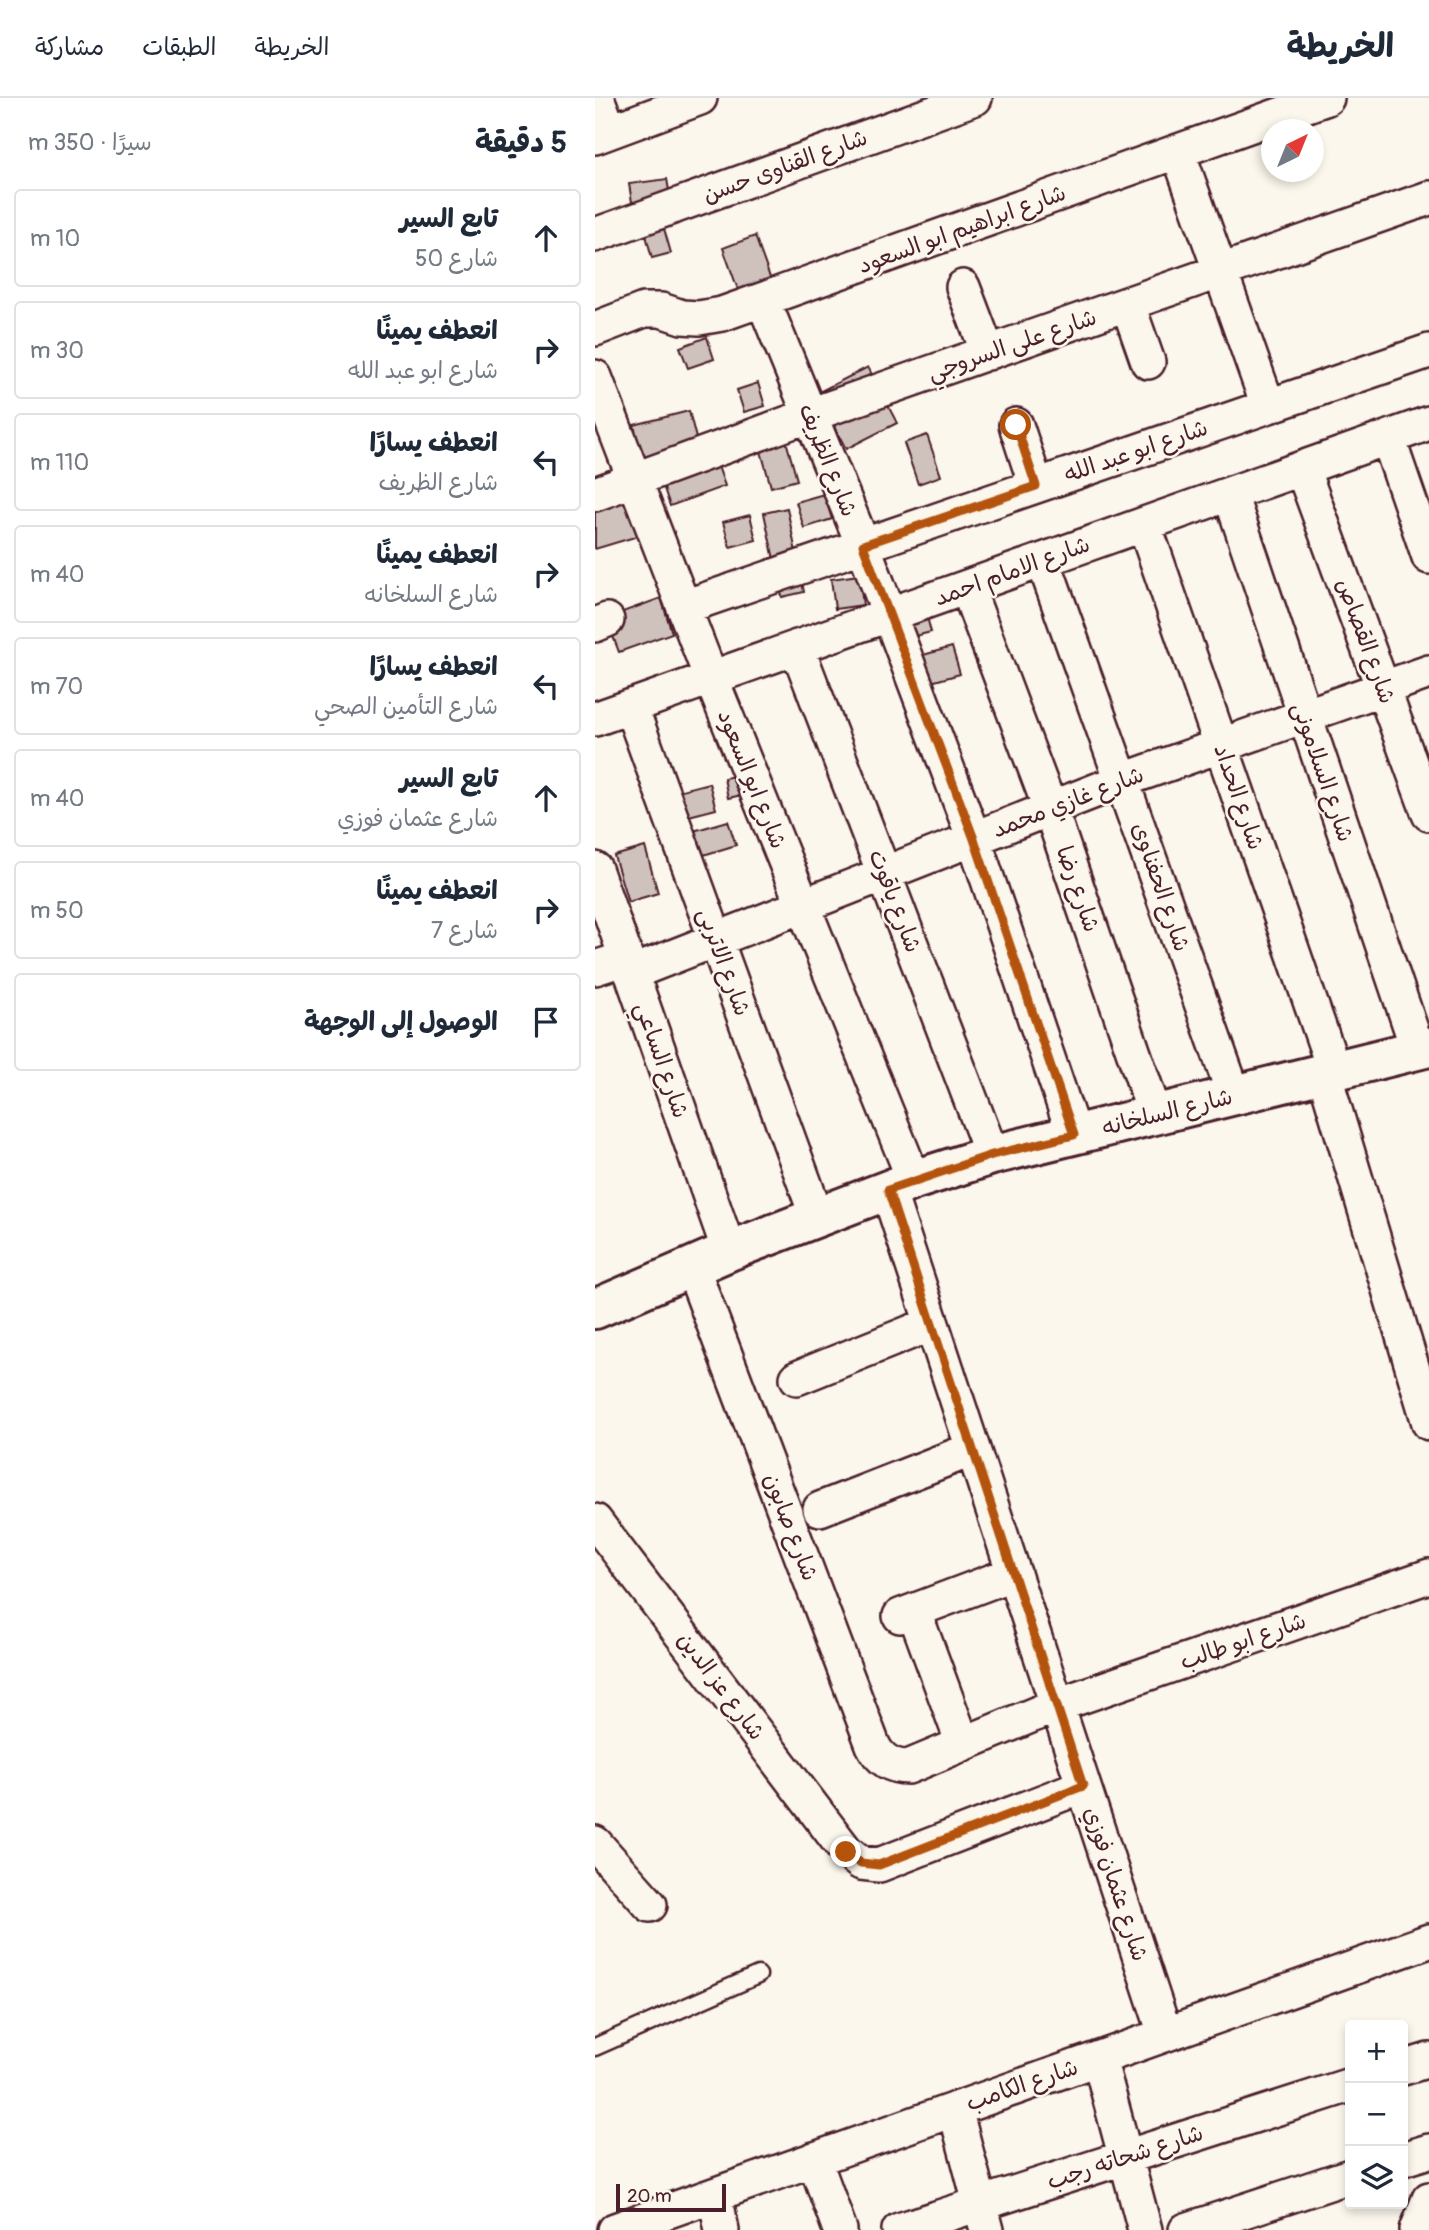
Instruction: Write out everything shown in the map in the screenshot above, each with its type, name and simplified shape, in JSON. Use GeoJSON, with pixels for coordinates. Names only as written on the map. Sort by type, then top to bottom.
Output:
{"type":"FeatureCollection","features":[{"type":"Feature","properties":{"kind":"street"},"geometry":{"type":"LineString","coordinates":[[597,98],[602,134],[700,98]]}},
{"type":"Feature","properties":{"kind":"street","name":"شارع القناوى حسن"},"geometry":{"type":"LineString","coordinates":[[595,235],[975,98]]}},
{"type":"Feature","properties":{"kind":"street","name":"شارع ابراهيم ابو السعود"},"geometry":{"type":"LineString","coordinates":[[595,329],[644,310],[661,310],[682,317],[699,318],[722,314],[1327,98]]}},
{"type":"Feature","properties":{"kind":"street"},"geometry":{"type":"LineString","coordinates":[[1178,152],[1268,406]]}},
{"type":"Feature","properties":{"kind":"street","name":"شارع على السروجي"},"geometry":{"type":"LineString","coordinates":[[595,494],[810,415],[1429,198]]}},
{"type":"Feature","properties":{"kind":"street"},"geometry":{"type":"LineString","coordinates":[[963,287],[988,353]]}},
{"type":"Feature","properties":{"kind":"street","name":"شارع الظريف"},"geometry":{"type":"LineString","coordinates":[[763,300],[863,545],[974,839],[1074,1135]]}},
{"type":"Feature","properties":{"kind":"street"},"geometry":{"type":"LineString","coordinates":[[1128,304],[1148,362]]}},
{"type":"Feature","properties":{"kind":"street","name":"شارع ابو عبد الله"},"geometry":{"type":"LineString","coordinates":[[684,607],[1429,351]]}},
{"type":"Feature","properties":{"kind":"street","name":"شارع ابو السعود"},"geometry":{"type":"LineString","coordinates":[[599,397],[635,480],[711,678],[804,905],[901,1185],[932,1324]]}},
{"type":"Feature","properties":{"kind":"street","name":"شارع الامام احمد"},"geometry":{"type":"LineString","coordinates":[[595,719],[1429,423]]}},
{"type":"Feature","properties":{"kind":"street"},"geometry":{"type":"LineString","coordinates":[[1016,425],[1036,486]]}},
{"type":"Feature","properties":{"kind":"street"},"geometry":{"type":"LineString","coordinates":[[1388,438],[1429,557]]}},
{"type":"Feature","properties":{"kind":"street","name":"شارع القصاص"},"geometry":{"type":"LineString","coordinates":[[1301,468],[1429,814]]}},
{"type":"Feature","properties":{"kind":"street","name":"شارع السلامونى"},"geometry":{"type":"LineString","coordinates":[[1230,494],[1303,716],[1424,1048]]}},
{"type":"Feature","properties":{"kind":"street","name":"شارع الحداد"},"geometry":{"type":"LineString","coordinates":[[1144,524],[1221,745],[1418,1348],[1429,1423]]}},
{"type":"Feature","properties":{"kind":"street","name":"شارع الحفناوى"},"geometry":{"type":"LineString","coordinates":[[1043,560],[1234,1095]]}},
{"type":"Feature","properties":{"kind":"street","name":"شارع رضا"},"geometry":{"type":"LineString","coordinates":[[967,587],[1050,808],[1155,1115]]}},
{"type":"Feature","properties":{"kind":"street","name":"شارع ياقوت"},"geometry":{"type":"LineString","coordinates":[[797,647],[992,1155]]}},
{"type":"Feature","properties":{"kind":"street","name":"شارع غازي محمد"},"geometry":{"type":"LineString","coordinates":[[595,968],[629,966],[716,939],[1123,779],[1429,672]]}},
{"type":"Feature","properties":{"kind":"street","name":"شارع الاتربى"},"geometry":{"type":"LineString","coordinates":[[631,707],[817,1217]]}},
{"type":"Feature","properties":{"kind":"street","name":"شارع الساعي"},"geometry":{"type":"LineString","coordinates":[[595,869],[729,1251]]}},
{"type":"Feature","properties":{"kind":"street","name":"شارع السلخانه"},"geometry":{"type":"LineString","coordinates":[[595,1308],[817,1217],[901,1185],[992,1155],[1424,1048]]}},
{"type":"Feature","properties":{"kind":"street","name":"شارع صابون"},"geometry":{"type":"LineString","coordinates":[[692,1267],[877,1753],[891,1764],[908,1767]]}},
{"type":"Feature","properties":{"kind":"street"},"geometry":{"type":"LineString","coordinates":[[797,1378],[932,1324]]}},
{"type":"Feature","properties":{"kind":"street","name":"شارع عثمان فوزي"},"geometry":{"type":"LineString","coordinates":[[932,1324],[1165,2034]]}},
{"type":"Feature","properties":{"kind":"street"},"geometry":{"type":"LineString","coordinates":[[820,1509],[973,1449]]}},
{"type":"Feature","properties":{"kind":"street","name":"شارع عز الدين"},"geometry":{"type":"LineString","coordinates":[[595,1521],[846,1852],[861,1863],[879,1865],[1083,1786]]}},
{"type":"Feature","properties":{"kind":"street"},"geometry":{"type":"LineString","coordinates":[[963,1744],[907,1614],[1014,1573]]}},
{"type":"Feature","properties":{"kind":"street","name":"شارع ابو طالب"},"geometry":{"type":"LineString","coordinates":[[908,1767],[1057,1705],[1429,1576]]}},
{"type":"Feature","properties":{"kind":"street"},"geometry":{"type":"LineString","coordinates":[[595,1843],[650,1905]]}},
{"type":"Feature","properties":{"kind":"street","name":"شارع الكامب"},"geometry":{"type":"LineString","coordinates":[[615,2230],[1429,1941]]}},
{"type":"Feature","properties":{"kind":"street"},"geometry":{"type":"LineString","coordinates":[[1099,2058],[1145,2230]]}},
{"type":"Feature","properties":{"kind":"street"},"geometry":{"type":"LineString","coordinates":[[1408,2066],[1429,2060]]}},
{"type":"Feature","properties":{"kind":"street","name":"شارع شحاته رجب"},"geometry":{"type":"LineString","coordinates":[[899,2230],[984,2217],[1124,2157],[1345,2087]]}},
{"type":"Feature","properties":{"kind":"street"},"geometry":{"type":"LineString","coordinates":[[955,2109],[984,2217]]}},
{"type":"Feature","properties":{"kind":"street"},"geometry":{"type":"LineString","coordinates":[[1408,2157],[1429,2151]]}},
{"type":"Feature","properties":{"kind":"street"},"geometry":{"type":"LineString","coordinates":[[814,2159],[840,2230]]}},
{"type":"Feature","properties":{"kind":"street"},"geometry":{"type":"LineString","coordinates":[[1186,2230],[1345,2178]]}},
{"type":"Feature","properties":{"kind":"street"},"geometry":{"type":"LineString","coordinates":[[715,2194],[722,2230]]}},
{"type":"Feature","properties":{"kind":"street"},"geometry":{"type":"LineString","coordinates":[[1417,2230],[1429,2199]]}},
{"type":"Feature","properties":{"kind":"lane"},"geometry":{"type":"LineString","coordinates":[[595,2047],[758,1975]]}},
{"type":"Feature","properties":{"kind":"building"},"geometry":{"type":"Polygon","coordinates":[[[667,179],[672,208],[634,214],[629,184],[667,179]]]}},
{"type":"Feature","properties":{"kind":"building"},"geometry":{"type":"Polygon","coordinates":[[[660,215],[671,253],[652,258],[642,220],[660,215]]]}},
{"type":"Feature","properties":{"kind":"building"},"geometry":{"type":"Polygon","coordinates":[[[755,236],[773,286],[741,298],[723,248],[755,236]]]}},
{"type":"Feature","properties":{"kind":"building"},"geometry":{"type":"Polygon","coordinates":[[[707,337],[714,359],[688,368],[680,347],[707,337]]]}},
{"type":"Feature","properties":{"kind":"building"},"geometry":{"type":"Polygon","coordinates":[[[868,367],[897,423],[846,449],[817,393],[868,367]]]}},
{"type":"Feature","properties":{"kind":"building"},"geometry":{"type":"Polygon","coordinates":[[[758,383],[765,406],[744,412],[737,390],[758,383]]]}},
{"type":"Feature","properties":{"kind":"building"},"geometry":{"type":"Polygon","coordinates":[[[689,411],[700,454],[645,468],[634,425],[689,411]]]}},
{"type":"Feature","properties":{"kind":"building"},"geometry":{"type":"Polygon","coordinates":[[[927,435],[941,476],[918,484],[904,443],[927,435]]]}},
{"type":"Feature","properties":{"kind":"building"},"geometry":{"type":"Polygon","coordinates":[[[785,437],[797,480],[771,487],[759,444],[785,437]]]}},
{"type":"Feature","properties":{"kind":"building"},"geometry":{"type":"Polygon","coordinates":[[[714,455],[725,486],[670,506],[659,474],[714,455]]]}},
{"type":"Feature","properties":{"kind":"building"},"geometry":{"type":"Polygon","coordinates":[[[647,494],[658,530],[595,549],[595,510],[647,494]]]}},
{"type":"Feature","properties":{"kind":"building"},"geometry":{"type":"Polygon","coordinates":[[[824,494],[832,519],[804,528],[796,502],[824,494]]]}},
{"type":"Feature","properties":{"kind":"building"},"geometry":{"type":"Polygon","coordinates":[[[787,508],[804,592],[782,597],[764,513],[787,508]]]}},
{"type":"Feature","properties":{"kind":"building"},"geometry":{"type":"Polygon","coordinates":[[[750,515],[756,540],[730,547],[723,522],[750,515]]]}},
{"type":"Feature","properties":{"kind":"building"},"geometry":{"type":"Polygon","coordinates":[[[859,575],[863,605],[835,609],[831,579],[859,575]]]}},
{"type":"Feature","properties":{"kind":"building"},"geometry":{"type":"Polygon","coordinates":[[[661,598],[672,633],[619,652],[606,618],[661,598]]]}},
{"type":"Feature","properties":{"kind":"building"},"geometry":{"type":"Polygon","coordinates":[[[924,606],[931,632],[896,641],[924,606]]]}},
{"type":"Feature","properties":{"kind":"building"},"geometry":{"type":"Polygon","coordinates":[[[952,647],[960,674],[913,687],[905,660],[952,647]]]}},
{"type":"Feature","properties":{"kind":"building"},"geometry":{"type":"Polygon","coordinates":[[[752,773],[756,792],[728,798],[724,778],[752,773]]]}},
{"type":"Feature","properties":{"kind":"building"},"geometry":{"type":"Polygon","coordinates":[[[709,783],[716,809],[681,818],[674,792],[709,783]]]}},
{"type":"Feature","properties":{"kind":"building"},"geometry":{"type":"Polygon","coordinates":[[[728,821],[736,845],[697,857],[690,832],[728,821]]]}},
{"type":"Feature","properties":{"kind":"building"},"geometry":{"type":"Polygon","coordinates":[[[645,847],[658,893],[628,902],[614,856],[645,847]]]}},
{"type":"Feature","properties":{"kind":"route"},"geometry":{"type":"LineString","coordinates":[[846,1852],[861,1863],[879,1865],[1083,1786],[888,1190],[992,1155],[1074,1135],[974,839],[863,545],[1036,486],[1016,425]]}}]}
